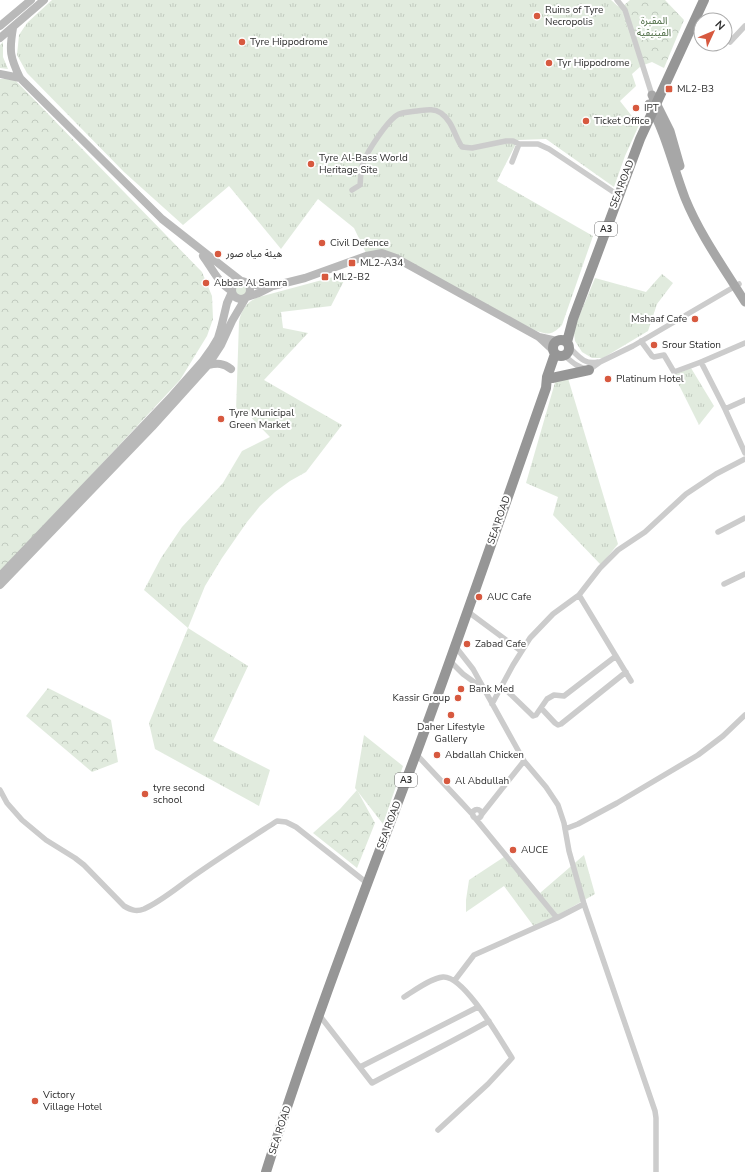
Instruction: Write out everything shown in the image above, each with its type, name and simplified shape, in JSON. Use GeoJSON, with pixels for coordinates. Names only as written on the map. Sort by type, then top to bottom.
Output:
{"type":"FeatureCollection","features":[{"type":"Feature","properties":{"kind":"highway","name":"SEA ROAD"},"geometry":{"type":"LineString","coordinates":[[266,1172],[280,1126],[367,883],[468,611],[546,388],[549,372],[561,349],[573,320],[653,103],[697,0]]}},
{"type":"Feature","properties":{"kind":"highway","name":"SEA ROAD"},"geometry":{"type":"LineString","coordinates":[[653,103],[704,0]]}},
{"type":"Feature","properties":{"kind":"highway","name":"SEA ROAD"},"geometry":{"type":"LineString","coordinates":[[546,388],[552,378],[561,349]]}},
{"type":"Feature","properties":{"kind":"highway"},"geometry":{"type":"LineString","coordinates":[[552,378],[589,370]]}},
{"type":"Feature","properties":{"kind":"main road"},"geometry":{"type":"LineString","coordinates":[[0,26],[30,0]]}},
{"type":"Feature","properties":{"kind":"main road"},"geometry":{"type":"LineString","coordinates":[[0,38],[44,0]]}},
{"type":"Feature","properties":{"kind":"main road"},"geometry":{"type":"LineString","coordinates":[[0,576],[153,416],[192,378],[208,365],[221,345],[232,321],[250,293],[248,285],[162,219],[20,78],[10,54],[10,42],[13,28]]}},
{"type":"Feature","properties":{"kind":"main road"},"geometry":{"type":"LineString","coordinates":[[0,74],[20,78]]}},
{"type":"Feature","properties":{"kind":"main road"},"geometry":{"type":"LineString","coordinates":[[653,103],[685,198],[737,285],[745,302]]}},
{"type":"Feature","properties":{"kind":"main road"},"geometry":{"type":"LineString","coordinates":[[198,248],[220,282],[224,287],[232,291],[233,295],[238,299],[246,298],[272,286]]}},
{"type":"Feature","properties":{"kind":"main road"},"geometry":{"type":"LineString","coordinates":[[0,585],[152,427],[192,378],[218,338],[227,303],[235,283],[243,282],[259,286],[272,286],[305,278],[366,256],[382,253],[396,258],[561,349]]}},
{"type":"Feature","properties":{"kind":"main road"},"geometry":{"type":"LineString","coordinates":[[737,285],[745,293]]}},
{"type":"Feature","properties":{"kind":"main road"},"geometry":{"type":"LineString","coordinates":[[208,365],[217,363],[224,364],[231,369]]}},
{"type":"Feature","properties":{"kind":"street"},"geometry":{"type":"LineString","coordinates":[[617,0],[625,10],[653,103]]}},
{"type":"Feature","properties":{"kind":"street"},"geometry":{"type":"LineString","coordinates":[[733,39],[745,26]]}},
{"type":"Feature","properties":{"kind":"street"},"geometry":{"type":"LineString","coordinates":[[352,190],[360,185],[362,163],[394,116],[401,113],[432,109],[438,111],[450,122],[462,147],[472,148],[506,141],[513,141],[520,144],[538,144],[549,149],[618,195]]}},
{"type":"Feature","properties":{"kind":"street"},"geometry":{"type":"LineString","coordinates":[[512,162],[520,144]]}},
{"type":"Feature","properties":{"kind":"street"},"geometry":{"type":"LineString","coordinates":[[561,349],[576,366],[589,370],[600,362],[641,341],[737,285]]}},
{"type":"Feature","properties":{"kind":"street"},"geometry":{"type":"LineString","coordinates":[[641,341],[652,356],[664,356],[674,372],[745,343]]}},
{"type":"Feature","properties":{"kind":"street"},"geometry":{"type":"LineString","coordinates":[[561,349],[586,363],[592,364],[600,362]]}},
{"type":"Feature","properties":{"kind":"street"},"geometry":{"type":"LineString","coordinates":[[701,362],[745,453]]}},
{"type":"Feature","properties":{"kind":"street"},"geometry":{"type":"LineString","coordinates":[[725,409],[745,400]]}},
{"type":"Feature","properties":{"kind":"street"},"geometry":{"type":"LineString","coordinates":[[492,704],[512,665],[537,630],[553,614],[579,595],[600,568],[618,550],[645,532],[686,494],[716,474],[745,459]]}},
{"type":"Feature","properties":{"kind":"street"},"geometry":{"type":"LineString","coordinates":[[718,532],[745,518]]}},
{"type":"Feature","properties":{"kind":"street"},"geometry":{"type":"LineString","coordinates":[[724,584],[745,574]]}},
{"type":"Feature","properties":{"kind":"street"},"geometry":{"type":"LineString","coordinates":[[579,595],[631,681]]}},
{"type":"Feature","properties":{"kind":"street"},"geometry":{"type":"LineString","coordinates":[[468,611],[521,651]]}},
{"type":"Feature","properties":{"kind":"street"},"geometry":{"type":"LineString","coordinates":[[455,646],[473,669],[524,761],[554,798],[561,813],[569,851],[584,904],[655,1111],[656,1172]]}},
{"type":"Feature","properties":{"kind":"street"},"geometry":{"type":"LineString","coordinates":[[502,686],[534,716],[547,699],[554,694],[564,696],[616,656]]}},
{"type":"Feature","properties":{"kind":"street"},"geometry":{"type":"LineString","coordinates":[[450,661],[486,691]]}},
{"type":"Feature","properties":{"kind":"street"},"geometry":{"type":"LineString","coordinates":[[541,708],[555,723],[558,725],[561,724],[626,672]]}},
{"type":"Feature","properties":{"kind":"street"},"geometry":{"type":"LineString","coordinates":[[565,829],[578,824],[617,803],[698,755],[723,736],[745,715]]}},
{"type":"Feature","properties":{"kind":"street"},"geometry":{"type":"LineString","coordinates":[[416,754],[486,830],[557,918]]}},
{"type":"Feature","properties":{"kind":"street"},"geometry":{"type":"LineString","coordinates":[[474,817],[479,818],[480,812],[524,761]]}},
{"type":"Feature","properties":{"kind":"street"},"geometry":{"type":"LineString","coordinates":[[0,790],[7,803],[22,820],[46,840],[75,858],[129,910],[134,911],[145,908],[159,900],[220,857],[276,821],[286,822],[296,827],[367,883]]}},
{"type":"Feature","properties":{"kind":"street"},"geometry":{"type":"LineString","coordinates":[[461,802],[480,812],[486,830]]}},
{"type":"Feature","properties":{"kind":"street"},"geometry":{"type":"LineString","coordinates":[[474,817],[474,810],[480,812]]}},
{"type":"Feature","properties":{"kind":"street"},"geometry":{"type":"LineString","coordinates":[[455,980],[474,955],[557,918],[584,904]]}},
{"type":"Feature","properties":{"kind":"street"},"geometry":{"type":"LineString","coordinates":[[404,997],[434,980],[444,977],[455,980],[489,1021],[512,1058],[488,1084],[438,1130]]}},
{"type":"Feature","properties":{"kind":"street"},"geometry":{"type":"LineString","coordinates":[[360,1067],[478,1007]]}},
{"type":"Feature","properties":{"kind":"street"},"geometry":{"type":"LineString","coordinates":[[320,1016],[372,1083],[489,1021]]}},
{"type":"Feature","properties":{"kind":"green space","name":"Tyre Al-Bass World Heritage Site"},"geometry":{"type":"Polygon","coordinates":[[[52,0],[611,0],[621,9],[641,66],[632,74],[636,86],[620,101],[639,125],[625,156],[614,187],[546,139],[518,140],[497,181],[593,236],[562,325],[549,334],[534,330],[394,254],[366,253],[354,228],[318,199],[281,249],[229,186],[183,225],[124,172],[27,73],[17,55],[19,35],[27,23],[52,0]]]}},
{"type":"Feature","properties":{"kind":"green space","name":"المقبرة الفينيقية"},"geometry":{"type":"Polygon","coordinates":[[[630,0],[665,0],[684,20],[664,68],[652,62],[641,66],[621,10],[617,6],[622,7],[630,0]]]}},
{"type":"Feature","properties":{"kind":"green space"},"geometry":{"type":"Polygon","coordinates":[[[3,42],[3,57],[8,69],[0,68],[0,45],[3,42]]]}},
{"type":"Feature","properties":{"kind":"green space"},"geometry":{"type":"Polygon","coordinates":[[[0,79],[14,79],[202,272],[212,296],[213,319],[207,336],[180,380],[0,573],[0,79]]]}},
{"type":"Feature","properties":{"kind":"green space"},"geometry":{"type":"Polygon","coordinates":[[[348,273],[331,306],[281,312],[283,328],[308,333],[264,380],[342,425],[306,472],[275,492],[260,506],[247,522],[205,586],[188,628],[144,590],[161,558],[182,527],[223,483],[242,451],[270,437],[244,410],[236,411],[239,322],[241,314],[245,306],[259,297],[348,273]]]}},
{"type":"Feature","properties":{"kind":"green space"},"geometry":{"type":"Polygon","coordinates":[[[662,274],[673,283],[657,304],[648,331],[603,358],[592,358],[582,352],[575,341],[574,333],[576,324],[595,278],[646,292],[662,274]]]}},
{"type":"Feature","properties":{"kind":"green space"},"geometry":{"type":"Polygon","coordinates":[[[239,284],[243,284],[247,290],[243,296],[239,296],[235,292],[235,288],[239,284]]]}},
{"type":"Feature","properties":{"kind":"green space"},"geometry":{"type":"Polygon","coordinates":[[[691,368],[714,406],[699,425],[674,375],[691,368]]]}},
{"type":"Feature","properties":{"kind":"green space"},"geometry":{"type":"Polygon","coordinates":[[[567,375],[618,544],[601,565],[553,515],[558,497],[526,483],[556,379],[567,375]]]}},
{"type":"Feature","properties":{"kind":"green space"},"geometry":{"type":"Polygon","coordinates":[[[188,628],[248,666],[213,741],[270,770],[259,806],[155,749],[149,723],[188,628]]]}},
{"type":"Feature","properties":{"kind":"green space"},"geometry":{"type":"Polygon","coordinates":[[[48,688],[111,720],[118,762],[92,772],[26,716],[48,688]]]}},
{"type":"Feature","properties":{"kind":"green space"},"geometry":{"type":"Polygon","coordinates":[[[364,735],[403,766],[383,824],[355,788],[364,735]]]}},
{"type":"Feature","properties":{"kind":"green space"},"geometry":{"type":"Polygon","coordinates":[[[357,790],[375,823],[357,868],[313,833],[340,809],[357,790]]]}},
{"type":"Feature","properties":{"kind":"green space"},"geometry":{"type":"Polygon","coordinates":[[[507,855],[540,893],[584,855],[595,894],[535,928],[504,886],[466,912],[469,880],[507,855]]]}},
{"type":"Feature","properties":{"kind":"place","name":"Ruins of Tyre Necropolis"},"geometry":{"type":"Point","coordinates":[537,16]}},
{"type":"Feature","properties":{"kind":"place","name":"Tyre Hippodrome"},"geometry":{"type":"Point","coordinates":[242,42]}},
{"type":"Feature","properties":{"kind":"place","name":"Tyr Hippodrome"},"geometry":{"type":"Point","coordinates":[549,63]}},
{"type":"Feature","properties":{"kind":"place","name":"ML2-B3"},"geometry":{"type":"Point","coordinates":[669,89]}},
{"type":"Feature","properties":{"kind":"place","name":"IPT"},"geometry":{"type":"Point","coordinates":[636,108]}},
{"type":"Feature","properties":{"kind":"place","name":"Ticket Office"},"geometry":{"type":"Point","coordinates":[586,121]}},
{"type":"Feature","properties":{"kind":"place","name":"Tyre Al-Bass World Heritage Site"},"geometry":{"type":"Point","coordinates":[311,164]}},
{"type":"Feature","properties":{"kind":"place","name":"Civil Defence"},"geometry":{"type":"Point","coordinates":[322,243]}},
{"type":"Feature","properties":{"kind":"place","name":"هيئة مياه صور"},"geometry":{"type":"Point","coordinates":[218,254]}},
{"type":"Feature","properties":{"kind":"place","name":"ML2-A34"},"geometry":{"type":"Point","coordinates":[352,263]}},
{"type":"Feature","properties":{"kind":"place","name":"ML2-B2"},"geometry":{"type":"Point","coordinates":[325,277]}},
{"type":"Feature","properties":{"kind":"place","name":"Abbas Al Samra"},"geometry":{"type":"Point","coordinates":[206,283]}},
{"type":"Feature","properties":{"kind":"place","name":"Mshaaf Cafe"},"geometry":{"type":"Point","coordinates":[695,319]}},
{"type":"Feature","properties":{"kind":"place","name":"Srour Station"},"geometry":{"type":"Point","coordinates":[654,345]}},
{"type":"Feature","properties":{"kind":"place","name":"Platinum Hotel"},"geometry":{"type":"Point","coordinates":[608,379]}},
{"type":"Feature","properties":{"kind":"place","name":"Tyre Municipal Green Market"},"geometry":{"type":"Point","coordinates":[221,419]}},
{"type":"Feature","properties":{"kind":"place","name":"AUC Cafe"},"geometry":{"type":"Point","coordinates":[479,597]}},
{"type":"Feature","properties":{"kind":"place","name":"Zabad Cafe"},"geometry":{"type":"Point","coordinates":[467,644]}},
{"type":"Feature","properties":{"kind":"place","name":"Bank Med"},"geometry":{"type":"Point","coordinates":[461,689]}},
{"type":"Feature","properties":{"kind":"place","name":"Kassir Group"},"geometry":{"type":"Point","coordinates":[458,698]}},
{"type":"Feature","properties":{"kind":"place","name":"Daher Lifestyle Gallery"},"geometry":{"type":"Point","coordinates":[451,715]}},
{"type":"Feature","properties":{"kind":"place","name":"Abdallah Chicken"},"geometry":{"type":"Point","coordinates":[437,755]}},
{"type":"Feature","properties":{"kind":"place","name":"Al Abdullah"},"geometry":{"type":"Point","coordinates":[447,781]}},
{"type":"Feature","properties":{"kind":"place","name":"tyre second school"},"geometry":{"type":"Point","coordinates":[145,794]}},
{"type":"Feature","properties":{"kind":"place","name":"AUCE"},"geometry":{"type":"Point","coordinates":[513,850]}},
{"type":"Feature","properties":{"kind":"place","name":"Victory Village Hotel"},"geometry":{"type":"Point","coordinates":[35,1101]}}]}
